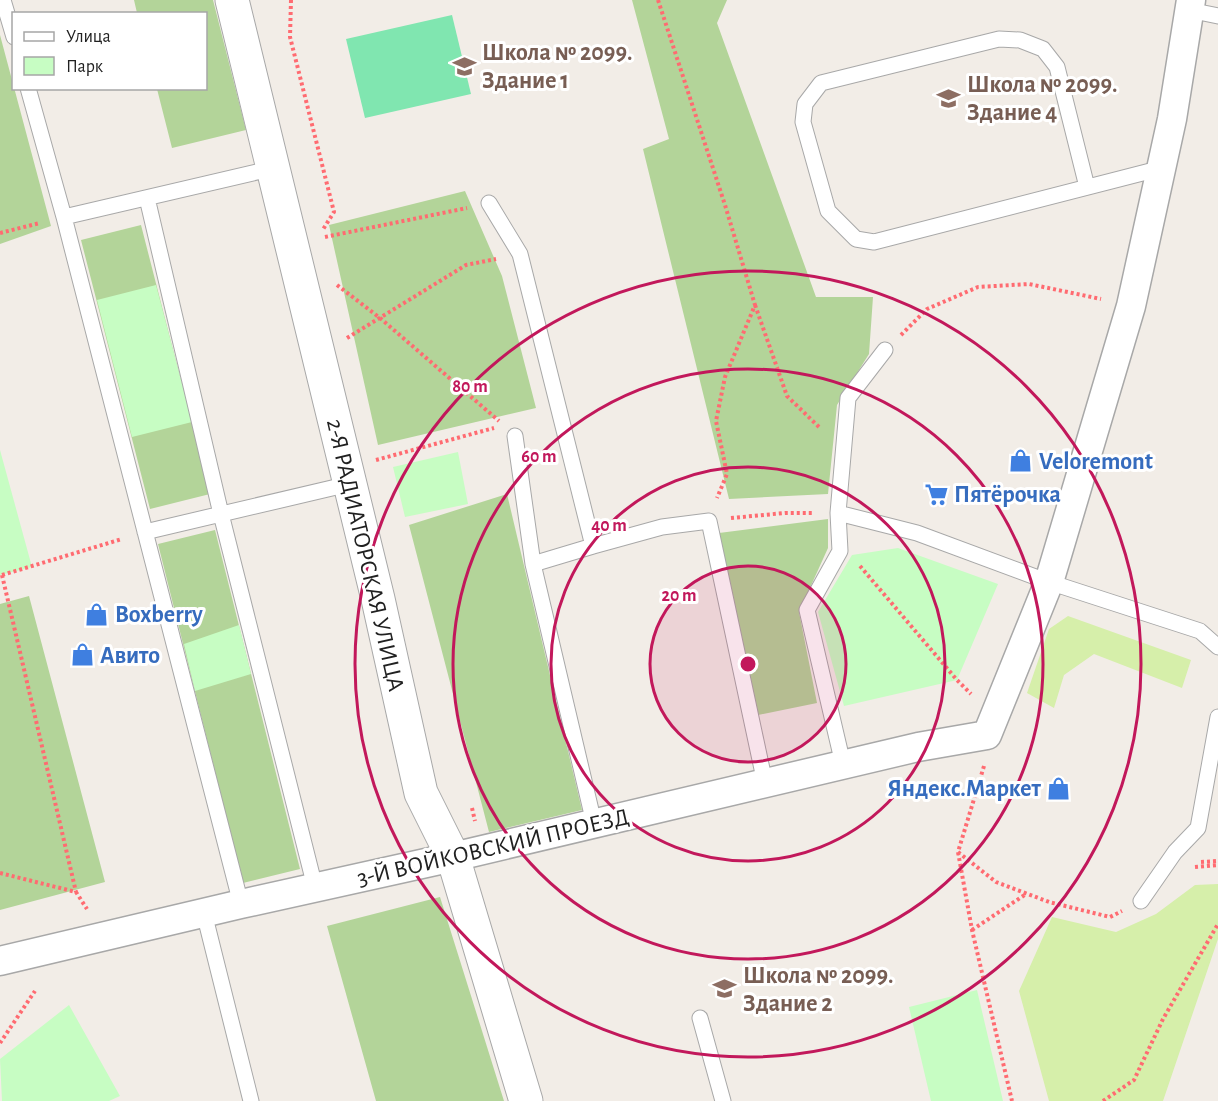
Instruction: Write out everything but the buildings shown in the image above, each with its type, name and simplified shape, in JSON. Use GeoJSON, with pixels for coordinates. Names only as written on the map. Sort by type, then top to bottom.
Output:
{"type":"FeatureCollection","features":[{"type":"Feature","properties":{"kind":"street","name":"2-Я РАДИАТОРСКАЯ УЛИЦА"},"geometry":{"type":"LineString","coordinates":[[232,0],[274,168],[360,473],[422,793],[453,857],[526,1101]]}},
{"type":"Feature","properties":{"kind":"street"},"geometry":{"type":"LineString","coordinates":[[991,726],[1048,582],[1131,306],[1172,119],[1190,5]]}},
{"type":"Feature","properties":{"kind":"street","name":"3-Й ВОЙКОВСКИЙ ПРОЕЗД"},"geometry":{"type":"LineString","coordinates":[[0,961],[594,824],[918,747],[991,726]]}},
{"type":"Feature","properties":{"kind":"lane"},"geometry":{"type":"LineString","coordinates":[[3,0],[12,30]]}},
{"type":"Feature","properties":{"kind":"lane"},"geometry":{"type":"LineString","coordinates":[[1190,5],[1218,16]]}},
{"type":"Feature","properties":{"kind":"lane"},"geometry":{"type":"LineString","coordinates":[[1087,187],[1057,67],[1043,50],[1020,40],[999,39],[820,83],[805,104],[803,122],[828,211],[856,238],[874,242],[1162,168]]}},
{"type":"Feature","properties":{"kind":"lane"},"geometry":{"type":"LineString","coordinates":[[29,90],[64,217],[241,904]]}},
{"type":"Feature","properties":{"kind":"lane"},"geometry":{"type":"LineString","coordinates":[[64,217],[274,168]]}},
{"type":"Feature","properties":{"kind":"lane"},"geometry":{"type":"LineString","coordinates":[[147,198],[221,514],[315,887]]}},
{"type":"Feature","properties":{"kind":"lane"},"geometry":{"type":"LineString","coordinates":[[489,203],[520,254],[593,546]]}},
{"type":"Feature","properties":{"kind":"lane"},"geometry":{"type":"LineString","coordinates":[[843,764],[807,610],[840,551],[838,513],[848,398],[885,350]]}},
{"type":"Feature","properties":{"kind":"lane"},"geometry":{"type":"LineString","coordinates":[[516,436],[533,564],[594,824]]}},
{"type":"Feature","properties":{"kind":"lane"},"geometry":{"type":"LineString","coordinates":[[145,532],[221,514],[360,473]]}},
{"type":"Feature","properties":{"kind":"lane"},"geometry":{"type":"LineString","coordinates":[[838,513],[917,533],[1048,582],[1200,631],[1218,647]]}},
{"type":"Feature","properties":{"kind":"lane"},"geometry":{"type":"LineString","coordinates":[[533,564],[662,527],[709,521],[765,783]]}},
{"type":"Feature","properties":{"kind":"lane"},"geometry":{"type":"LineString","coordinates":[[1141,901],[1175,852],[1198,828],[1218,717]]}},
{"type":"Feature","properties":{"kind":"lane"},"geometry":{"type":"LineString","coordinates":[[204,913],[251,1101]]}},
{"type":"Feature","properties":{"kind":"lane"},"geometry":{"type":"LineString","coordinates":[[700,1018],[723,1101]]}},
{"type":"Feature","properties":{"kind":"path"},"geometry":{"type":"LineString","coordinates":[[291,0],[290,36],[334,212],[317,239],[489,203]]}},
{"type":"Feature","properties":{"kind":"path"},"geometry":{"type":"LineString","coordinates":[[658,0],[726,205],[754,304],[787,396],[843,451]]}},
{"type":"Feature","properties":{"kind":"path"},"geometry":{"type":"LineString","coordinates":[[0,233],[64,217]]}},
{"type":"Feature","properties":{"kind":"path"},"geometry":{"type":"LineString","coordinates":[[345,339],[466,265],[520,254]]}},
{"type":"Feature","properties":{"kind":"path"},"geometry":{"type":"LineString","coordinates":[[335,283],[380,318],[503,425],[360,473]]}},
{"type":"Feature","properties":{"kind":"path"},"geometry":{"type":"LineString","coordinates":[[885,350],[927,309],[978,287],[1029,284],[1131,306]]}},
{"type":"Feature","properties":{"kind":"path"},"geometry":{"type":"LineString","coordinates":[[754,304],[725,377],[716,422],[727,474],[709,521],[785,513]]}},
{"type":"Feature","properties":{"kind":"path"},"geometry":{"type":"LineString","coordinates":[[105,935],[76,892],[1,575],[145,532]]}},
{"type":"Feature","properties":{"kind":"path"},"geometry":{"type":"LineString","coordinates":[[840,551],[852,555],[957,681],[991,726],[989,749],[958,852],[972,930],[1012,1101]]}},
{"type":"Feature","properties":{"kind":"path"},"geometry":{"type":"LineString","coordinates":[[958,852],[996,882],[1049,902],[1110,917],[1141,901]]}},
{"type":"Feature","properties":{"kind":"path"},"geometry":{"type":"LineString","coordinates":[[1202,861],[1218,863],[1191,868],[1202,861]]}},
{"type":"Feature","properties":{"kind":"path"},"geometry":{"type":"LineString","coordinates":[[0,873],[76,892]]}},
{"type":"Feature","properties":{"kind":"path"},"geometry":{"type":"LineString","coordinates":[[972,930],[1027,894]]}},
{"type":"Feature","properties":{"kind":"path"},"geometry":{"type":"LineString","coordinates":[[1103,1101],[1134,1080],[1164,1019],[1218,924]]}},
{"type":"Feature","properties":{"kind":"path"},"geometry":{"type":"LineString","coordinates":[[0,1043],[35,991]]}},
{"type":"Feature","properties":{"kind":"green space"},"geometry":{"type":"Polygon","coordinates":[[[134,0],[213,0],[246,130],[172,148],[157,90],[207,90],[207,12],[137,12],[134,0]]]}},
{"type":"Feature","properties":{"kind":"green space"},"geometry":{"type":"Polygon","coordinates":[[[632,0],[727,0],[717,23],[816,297],[873,297],[869,354],[837,405],[828,494],[729,499],[643,149],[669,139],[632,0]]]}},
{"type":"Feature","properties":{"kind":"green space"},"geometry":{"type":"Polygon","coordinates":[[[452,15],[471,94],[365,118],[346,39],[452,15]]]}},
{"type":"Feature","properties":{"kind":"green space"},"geometry":{"type":"Polygon","coordinates":[[[0,35],[12,80],[12,90],[15,90],[51,226],[0,244],[0,35]]]}},
{"type":"Feature","properties":{"kind":"green space"},"geometry":{"type":"Polygon","coordinates":[[[465,191],[502,276],[536,408],[378,445],[329,225],[465,191]]]}},
{"type":"Feature","properties":{"kind":"green space"},"geometry":{"type":"Polygon","coordinates":[[[141,225],[210,494],[150,509],[81,240],[141,225]]]}},
{"type":"Feature","properties":{"kind":"green space"},"geometry":{"type":"Polygon","coordinates":[[[156,285],[192,422],[132,437],[97,300],[156,285]]]}},
{"type":"Feature","properties":{"kind":"green space"},"geometry":{"type":"Polygon","coordinates":[[[0,450],[32,567],[0,575],[0,450]]]}},
{"type":"Feature","properties":{"kind":"green space"},"geometry":{"type":"Polygon","coordinates":[[[458,452],[468,504],[405,517],[393,467],[458,452]]]}},
{"type":"Feature","properties":{"kind":"green space"},"geometry":{"type":"Polygon","coordinates":[[[507,494],[582,810],[489,832],[409,525],[507,494]]]}},
{"type":"Feature","properties":{"kind":"green space"},"geometry":{"type":"Polygon","coordinates":[[[828,519],[828,548],[799,612],[817,703],[758,715],[719,533],[828,519]]]}},
{"type":"Feature","properties":{"kind":"green space"},"geometry":{"type":"Polygon","coordinates":[[[215,530],[300,869],[243,883],[158,544],[215,530]]]}},
{"type":"Feature","properties":{"kind":"green space"},"geometry":{"type":"Polygon","coordinates":[[[898,548],[998,584],[957,680],[844,706],[818,612],[852,555],[898,548]]]}},
{"type":"Feature","properties":{"kind":"green space"},"geometry":{"type":"Polygon","coordinates":[[[29,596],[105,882],[0,910],[0,604],[29,596]]]}},
{"type":"Feature","properties":{"kind":"green space"},"geometry":{"type":"Polygon","coordinates":[[[1068,616],[1191,660],[1182,688],[1094,654],[1064,675],[1054,708],[1027,693],[1049,629],[1068,616]]]}},
{"type":"Feature","properties":{"kind":"green space"},"geometry":{"type":"Polygon","coordinates":[[[239,625],[251,674],[195,691],[184,644],[239,625]]]}},
{"type":"Feature","properties":{"kind":"green space"},"geometry":{"type":"Polygon","coordinates":[[[1218,884],[1218,939],[1163,1101],[1049,1101],[1019,991],[1052,917],[1116,932],[1156,914],[1195,885],[1218,884]]]}},
{"type":"Feature","properties":{"kind":"green space"},"geometry":{"type":"Polygon","coordinates":[[[440,897],[504,1101],[376,1101],[327,926],[440,897]]]}},
{"type":"Feature","properties":{"kind":"green space"},"geometry":{"type":"Polygon","coordinates":[[[977,990],[1003,1101],[931,1101],[909,1007],[977,990]]]}},
{"type":"Feature","properties":{"kind":"green space"},"geometry":{"type":"Polygon","coordinates":[[[69,1005],[120,1096],[109,1101],[2,1101],[0,1059],[69,1005]]]}},
{"type":"Feature","properties":{"kind":"place","name":"Школа № 2099. Здание 1"},"geometry":{"type":"Point","coordinates":[464,66]}},
{"type":"Feature","properties":{"kind":"place","name":"Школа № 2099. Здание 4"},"geometry":{"type":"Point","coordinates":[949,98]}},
{"type":"Feature","properties":{"kind":"place","name":"Veloremont"},"geometry":{"type":"Point","coordinates":[1021,461]}},
{"type":"Feature","properties":{"kind":"place","name":"Пятёрочка"},"geometry":{"type":"Point","coordinates":[936,494]}},
{"type":"Feature","properties":{"kind":"place","name":"Boxberry"},"geometry":{"type":"Point","coordinates":[97,614]}},
{"type":"Feature","properties":{"kind":"place","name":"Авито"},"geometry":{"type":"Point","coordinates":[82,655]}},
{"type":"Feature","properties":{"kind":"place","name":"Яндекс.Маркет"},"geometry":{"type":"Point","coordinates":[1059,788]}},
{"type":"Feature","properties":{"kind":"place","name":"Школа № 2099. Здание 2"},"geometry":{"type":"Point","coordinates":[725,989]}}]}
